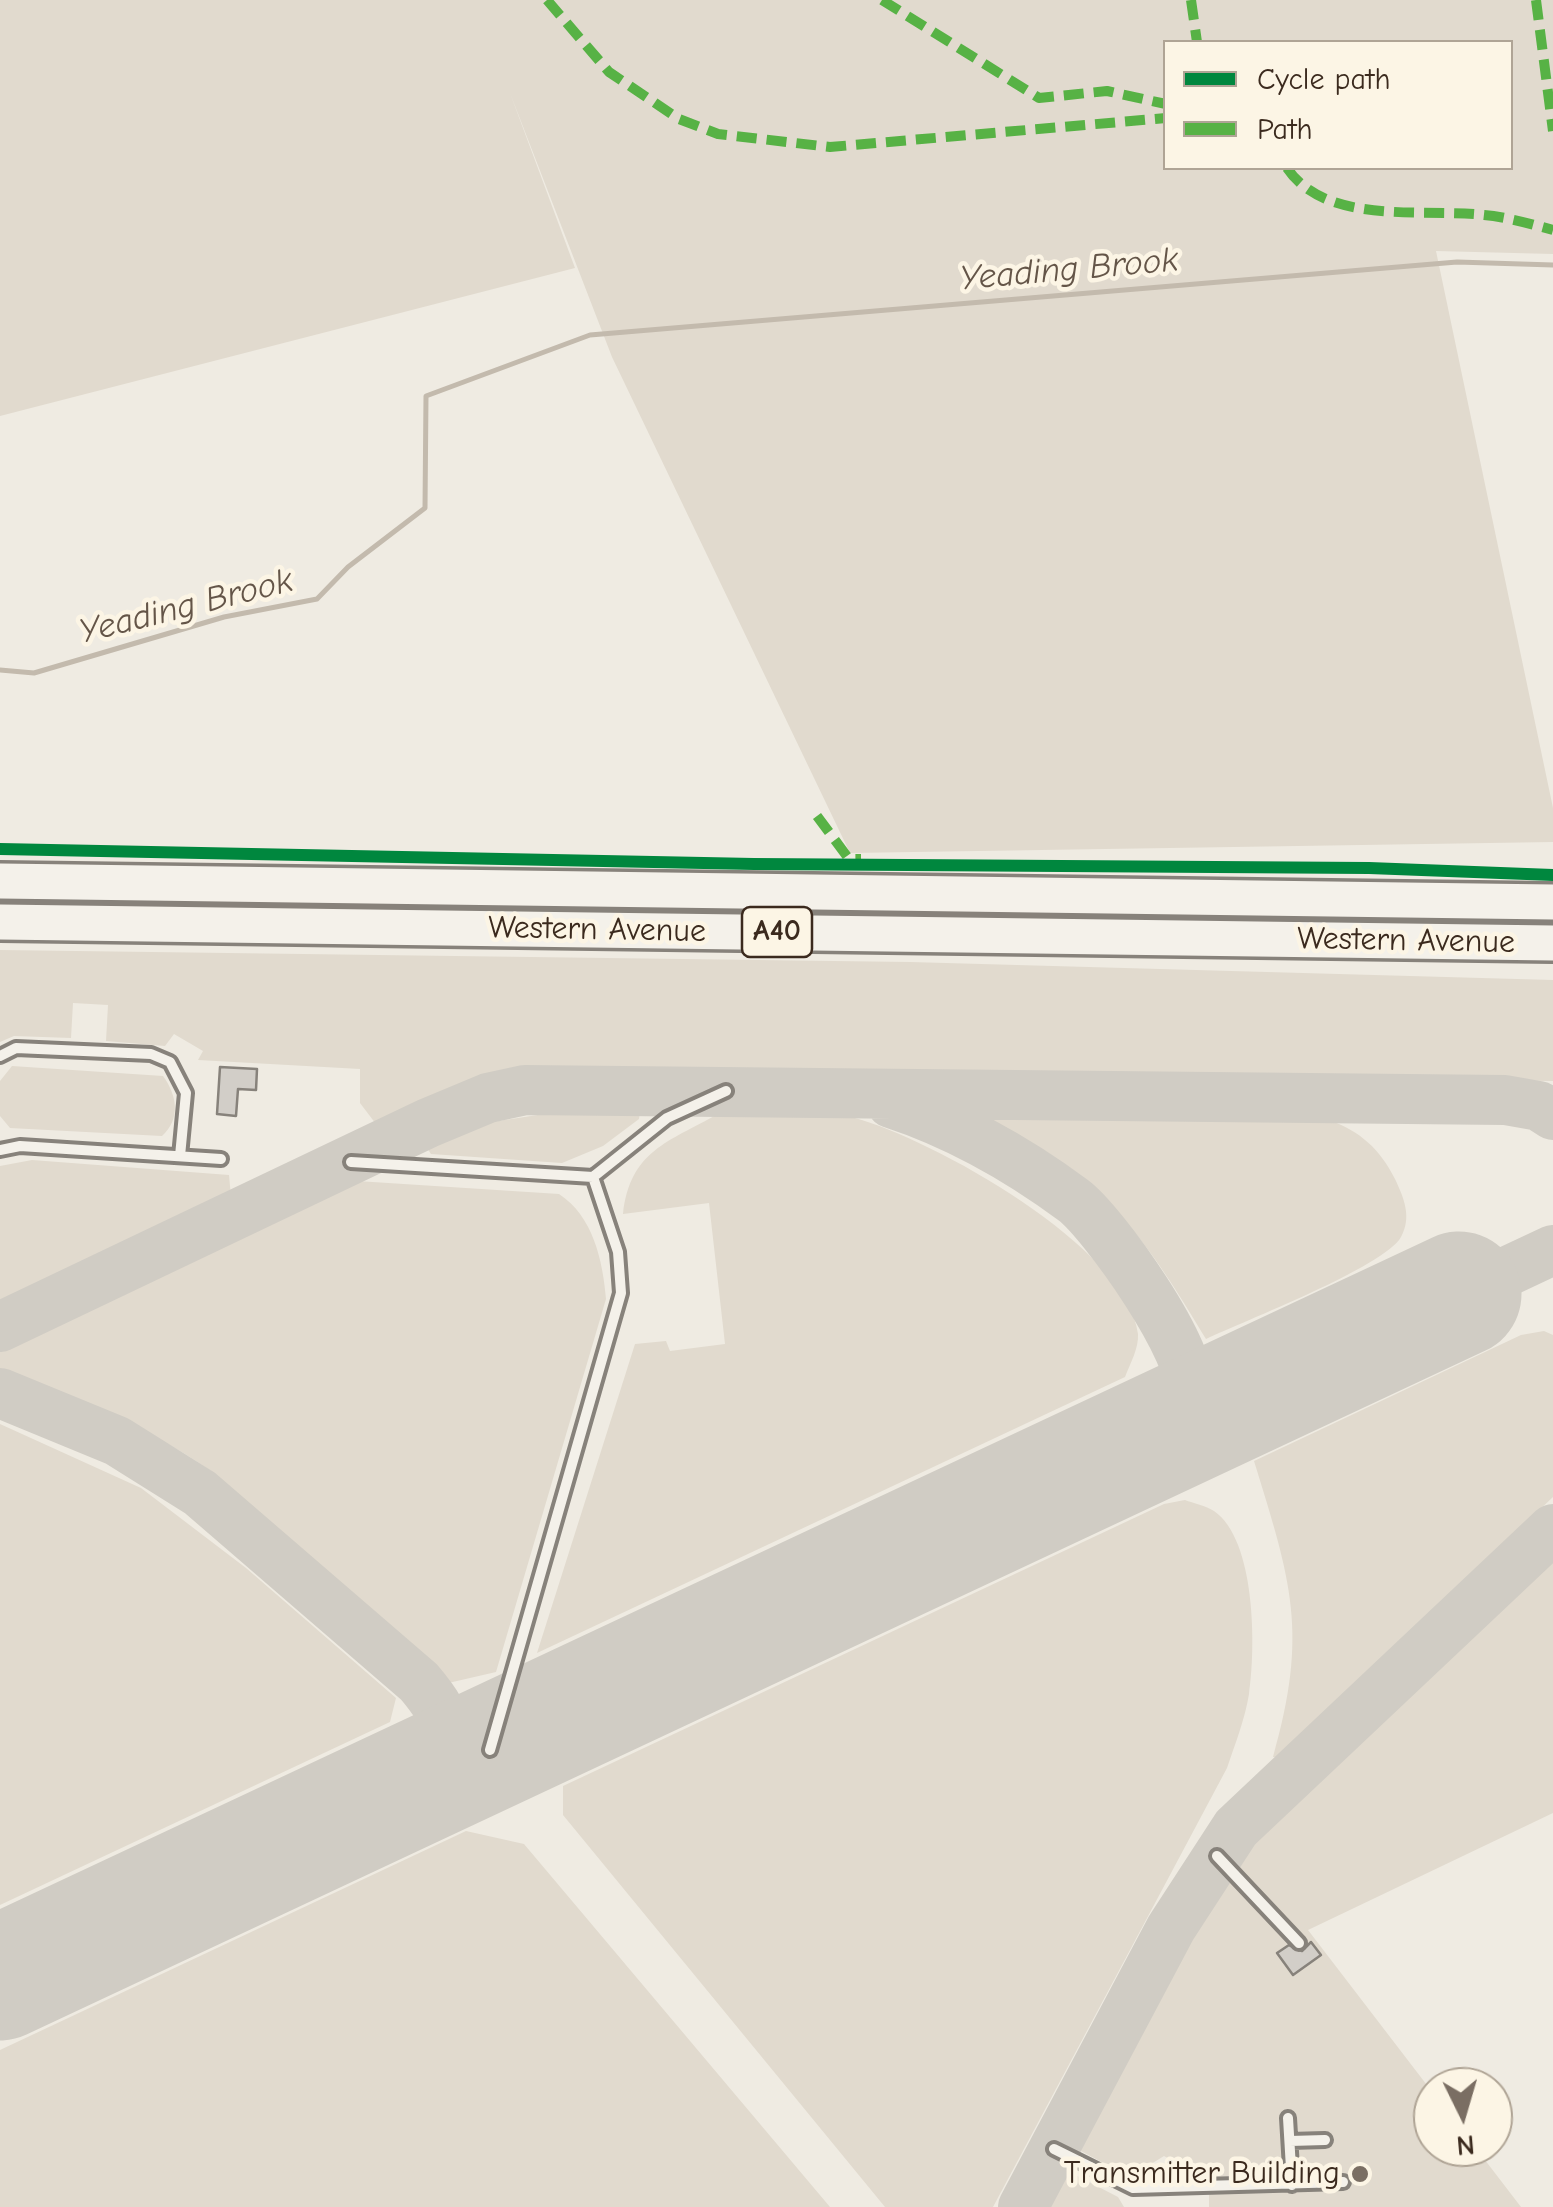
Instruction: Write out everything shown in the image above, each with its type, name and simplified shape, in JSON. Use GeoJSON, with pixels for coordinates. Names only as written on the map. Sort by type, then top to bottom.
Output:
{"type":"FeatureCollection","features":[{"type":"Feature","properties":{"kind":"highway","name":"Western Avenue"},"geometry":{"type":"LineString","coordinates":[[0,881],[1553,902]]}},
{"type":"Feature","properties":{"kind":"highway","name":"Western Avenue"},"geometry":{"type":"LineString","coordinates":[[0,922],[1553,943]]}},
{"type":"Feature","properties":{"kind":"lane"},"geometry":{"type":"LineString","coordinates":[[0,1056],[16,1048],[151,1054],[170,1062],[186,1094],[180,1156]]}},
{"type":"Feature","properties":{"kind":"lane"},"geometry":{"type":"LineString","coordinates":[[351,1162],[593,1176],[667,1118],[726,1091]]}},
{"type":"Feature","properties":{"kind":"lane"},"geometry":{"type":"LineString","coordinates":[[0,1150],[20,1146],[221,1158]]}},
{"type":"Feature","properties":{"kind":"lane"},"geometry":{"type":"LineString","coordinates":[[490,1750],[621,1293],[618,1252],[593,1176]]}},
{"type":"Feature","properties":{"kind":"lane"},"geometry":{"type":"LineString","coordinates":[[1217,1856],[1300,1943]]}},
{"type":"Feature","properties":{"kind":"lane"},"geometry":{"type":"LineString","coordinates":[[1288,2118],[1292,2185]]}},
{"type":"Feature","properties":{"kind":"lane"},"geometry":{"type":"LineString","coordinates":[[1290,2141],[1325,2140]]}},
{"type":"Feature","properties":{"kind":"lane"},"geometry":{"type":"LineString","coordinates":[[1054,2149],[1126,2187],[1343,2182]]}},
{"type":"Feature","properties":{"kind":"shaded area"},"geometry":{"type":"Polygon","coordinates":[[[0,0],[1553,0],[1553,254],[1436,251],[1553,808],[1553,842],[850,853],[612,357],[510,93],[575,268],[0,416],[0,0]]]}},
{"type":"Feature","properties":{"kind":"shaded area"},"geometry":{"type":"Polygon","coordinates":[[[0,950],[910,962],[1553,980],[1553,1081],[538,1071],[476,1085],[379,1128],[360,1103],[360,1069],[198,1060],[203,1051],[174,1034],[165,1046],[106,1041],[108,1005],[73,1003],[71,1038],[14,1036],[0,1042],[0,950]]]}},
{"type":"Feature","properties":{"kind":"shaded area"},"geometry":{"type":"Polygon","coordinates":[[[12,1066],[163,1076],[174,1099],[172,1122],[162,1136],[10,1128],[0,1116],[0,1081],[12,1066]]]}},
{"type":"Feature","properties":{"kind":"shaded area"},"geometry":{"type":"Polygon","coordinates":[[[564,1111],[640,1111],[639,1119],[603,1146],[562,1163],[431,1154],[427,1148],[485,1123],[564,1111]]]}},
{"type":"Feature","properties":{"kind":"shaded area"},"geometry":{"type":"Polygon","coordinates":[[[807,1113],[855,1118],[930,1148],[976,1173],[1022,1201],[1100,1266],[1126,1301],[1138,1334],[1136,1350],[1125,1377],[537,1653],[635,1344],[666,1341],[670,1351],[725,1344],[709,1203],[623,1214],[627,1193],[643,1162],[668,1141],[718,1114],[807,1113]]]}},
{"type":"Feature","properties":{"kind":"shaded area"},"geometry":{"type":"Polygon","coordinates":[[[978,1115],[1329,1120],[1360,1136],[1383,1159],[1404,1200],[1404,1230],[1389,1249],[1342,1278],[1206,1339],[1154,1257],[1117,1213],[1067,1174],[975,1119],[978,1115]]]}},
{"type":"Feature","properties":{"kind":"shaded area"},"geometry":{"type":"Polygon","coordinates":[[[32,1160],[229,1175],[231,1197],[0,1303],[0,1166],[32,1160]]]}},
{"type":"Feature","properties":{"kind":"shaded area"},"geometry":{"type":"Polygon","coordinates":[[[357,1181],[559,1194],[571,1203],[588,1227],[602,1270],[606,1299],[496,1672],[444,1684],[211,1471],[109,1413],[0,1369],[0,1351],[357,1181]]]}},
{"type":"Feature","properties":{"kind":"shaded area"},"geometry":{"type":"Polygon","coordinates":[[[1544,1331],[1553,1335],[1553,1497],[1278,1757],[1273,1757],[1290,1675],[1291,1607],[1278,1540],[1254,1461],[1521,1335],[1544,1331]]]}},
{"type":"Feature","properties":{"kind":"shaded area"},"geometry":{"type":"Polygon","coordinates":[[[0,1424],[141,1488],[246,1568],[396,1698],[390,1722],[0,1905],[0,1424]]]}},
{"type":"Feature","properties":{"kind":"shaded area"},"geometry":{"type":"Polygon","coordinates":[[[1185,1500],[1214,1511],[1228,1525],[1238,1545],[1250,1596],[1249,1694],[1227,1768],[993,2207],[885,2207],[563,1815],[563,1786],[1164,1504],[1185,1500]]]}},
{"type":"Feature","properties":{"kind":"shaded area"},"geometry":{"type":"Polygon","coordinates":[[[1553,1562],[1553,1813],[1308,1930],[1413,2067],[1413,2167],[1490,2167],[1521,2207],[1209,2207],[1209,2182],[1164,2156],[1130,2177],[1077,2149],[1223,1877],[1243,1850],[1553,1562]]]}},
{"type":"Feature","properties":{"kind":"shaded area"},"geometry":{"type":"Polygon","coordinates":[[[466,1831],[524,1844],[830,2207],[0,2207],[0,2050],[466,1831]]]}},
{"type":"Feature","properties":{"kind":"shaded area"},"geometry":{"type":"Polygon","coordinates":[[[1064,2169],[1118,2197],[1124,2207],[1044,2207],[1064,2169]]]}},
{"type":"Feature","properties":{"kind":"building"},"geometry":{"type":"Polygon","coordinates":[[[220,1067],[257,1069],[256,1090],[238,1089],[236,1116],[217,1114],[220,1067]]]}},
{"type":"Feature","properties":{"kind":"building"},"geometry":{"type":"Polygon","coordinates":[[[1311,1942],[1321,1955],[1293,1975],[1277,1953],[1289,1945],[1302,1951],[1311,1942]]]}},
{"type":"Feature","properties":{"kind":"waterway","name":"Yeading Brook"},"geometry":{"type":"LineString","coordinates":[[590,335],[1457,262],[1553,265]]}},
{"type":"Feature","properties":{"kind":"waterway","name":"Yeading Brook"},"geometry":{"type":"LineString","coordinates":[[0,670],[34,673],[224,617],[317,599],[348,567],[425,508],[426,396],[590,335]]}},
{"type":"Feature","properties":{"kind":"taxiway"},"geometry":{"type":"LineString","coordinates":[[0,1327],[428,1123],[488,1098],[525,1090],[1505,1100],[1539,1106],[1553,1115]]}},
{"type":"Feature","properties":{"kind":"taxiway"},"geometry":{"type":"LineString","coordinates":[[891,1103],[962,1132],[1031,1171],[1087,1213],[1126,1261],[1165,1322],[1188,1376],[1189,1394],[1183,1407],[1149,1439]]}},
{"type":"Feature","properties":{"kind":"taxiway"},"geometry":{"type":"LineString","coordinates":[[1459,1294],[1553,1250]]}},
{"type":"Feature","properties":{"kind":"taxiway"},"geometry":{"type":"LineString","coordinates":[[0,1393],[117,1441],[200,1493],[419,1682],[439,1709],[447,1733],[440,1757],[418,1784]]}},
{"type":"Feature","properties":{"kind":"taxiway"},"geometry":{"type":"LineString","coordinates":[[1023,2207],[1171,1928],[1236,1828],[1553,1529]]}},
{"type":"Feature","properties":{"kind":"runway"},"geometry":{"type":"LineString","coordinates":[[0,1978],[1459,1294]]}},
{"type":"Feature","properties":{"kind":"marked path"},"geometry":{"type":"LineString","coordinates":[[547,0],[609,72],[679,119],[718,134],[830,147],[1163,118]]}},
{"type":"Feature","properties":{"kind":"marked path"},"geometry":{"type":"LineString","coordinates":[[882,0],[1039,98],[1107,91],[1163,103]]}},
{"type":"Feature","properties":{"kind":"marked path"},"geometry":{"type":"LineString","coordinates":[[1191,0],[1197,40]]}},
{"type":"Feature","properties":{"kind":"marked path"},"geometry":{"type":"LineString","coordinates":[[1536,0],[1553,131]]}},
{"type":"Feature","properties":{"kind":"marked path"},"geometry":{"type":"LineString","coordinates":[[1289,170],[1304,186],[1350,207],[1493,216],[1553,230]]}},
{"type":"Feature","properties":{"kind":"marked path"},"geometry":{"type":"LineString","coordinates":[[817,816],[849,859],[861,859]]}},
{"type":"Feature","properties":{"kind":"cycle path"},"geometry":{"type":"LineString","coordinates":[[0,849],[754,864],[1369,868],[1553,875]]}},
{"type":"Feature","properties":{"kind":"place","name":"Transmitter Building"},"geometry":{"type":"Point","coordinates":[1360,2174]}}]}
